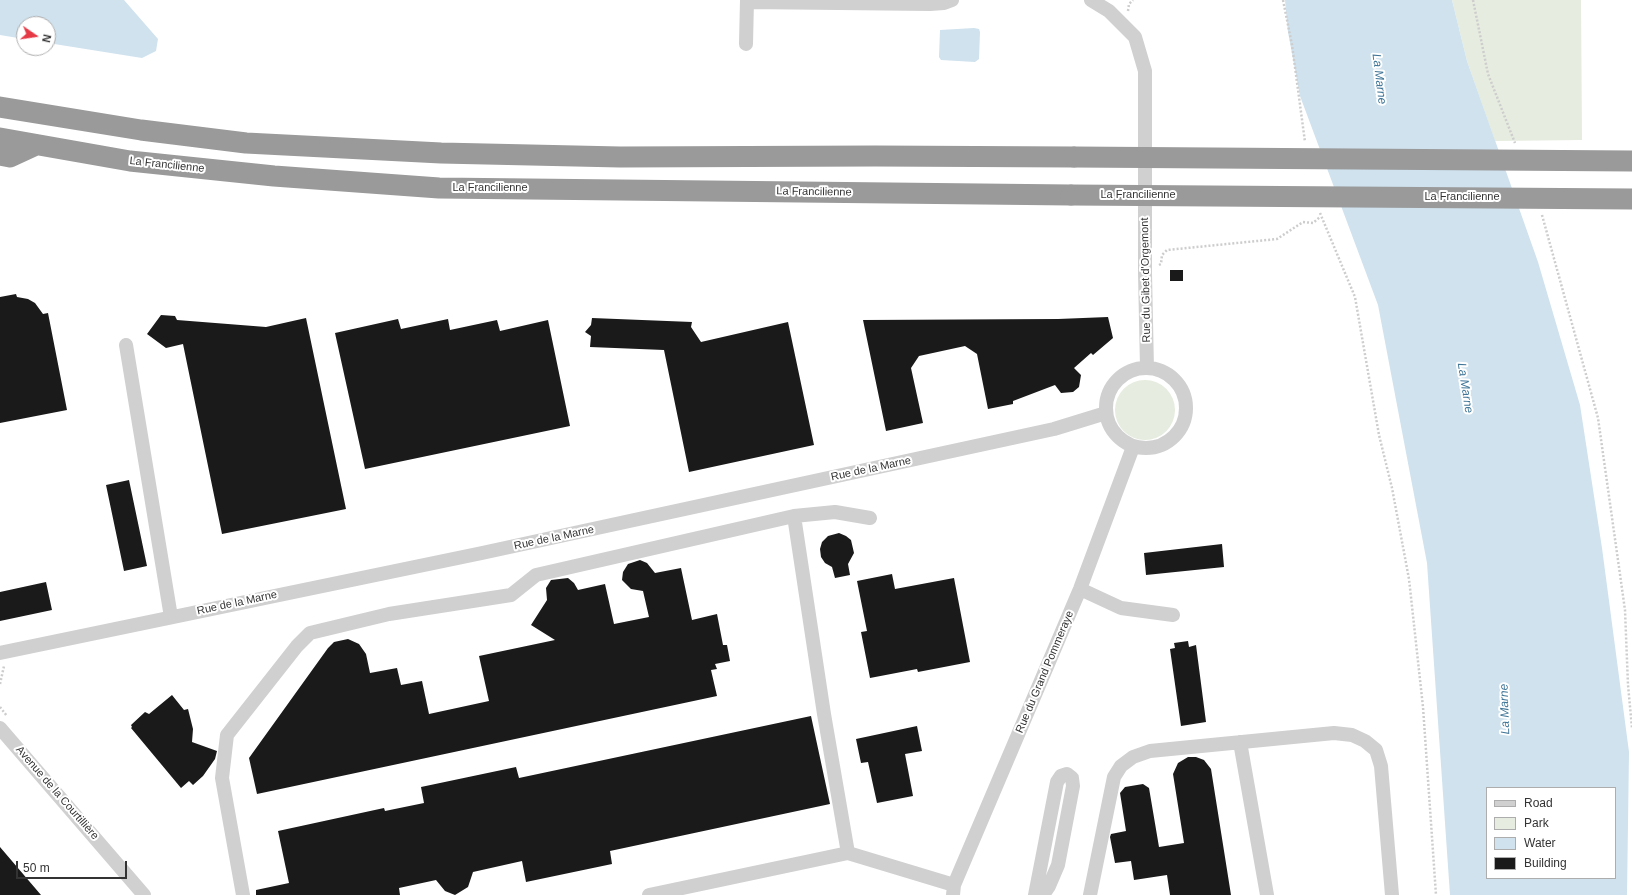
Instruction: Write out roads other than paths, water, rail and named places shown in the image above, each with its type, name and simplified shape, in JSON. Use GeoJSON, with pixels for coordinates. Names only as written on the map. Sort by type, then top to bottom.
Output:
{"type":"FeatureCollection","features":[{"type":"Feature","properties":{"kind":"highway"},"geometry":{"type":"LineString","coordinates":[[0,107],[141,130],[246,143],[441,153],[620,157],[875,156],[1632,161]]}},
{"type":"Feature","properties":{"kind":"highway","name":"La Francilienne"},"geometry":{"type":"LineString","coordinates":[[0,138],[130,161],[274,176],[439,188],[1071,195],[1632,198]]}},
{"type":"Feature","properties":{"kind":"highway"},"geometry":{"type":"LineString","coordinates":[[0,155],[10,157],[36,144]]}},
{"type":"Feature","properties":{"kind":"street"},"geometry":{"type":"LineString","coordinates":[[746,44],[747,1],[930,4],[944,3],[952,0]]}},
{"type":"Feature","properties":{"kind":"street","name":"Rue du Gibet d'Orgemont"},"geometry":{"type":"LineString","coordinates":[[1091,0],[1109,12],[1135,37],[1145,71],[1144,273],[1147,368]]}},
{"type":"Feature","properties":{"kind":"street"},"geometry":{"type":"LineString","coordinates":[[126,345],[171,617]]}},
{"type":"Feature","properties":{"kind":"street"},"geometry":{"type":"LineString","coordinates":[[1147,368],[1161,370],[1173,378],[1182,388],[1186,402],[1186,416],[1181,429],[1172,440],[1160,447],[1146,449],[1133,447],[1123,442],[1114,434],[1108,424],[1106,399],[1112,386],[1121,376],[1133,370],[1147,368]]}},
{"type":"Feature","properties":{"kind":"street","name":"Rue de la Marne"},"geometry":{"type":"LineString","coordinates":[[0,653],[482,553],[737,498],[1054,428],[1106,413]]}},
{"type":"Feature","properties":{"kind":"street","name":"Rue du Grand Pommeraye"},"geometry":{"type":"LineString","coordinates":[[954,890],[1080,589],[1133,447]]}},
{"type":"Feature","properties":{"kind":"street"},"geometry":{"type":"LineString","coordinates":[[244,895],[222,778],[227,735],[297,646],[310,633],[389,614],[511,595],[536,575],[794,516],[835,512],[870,518]]}},
{"type":"Feature","properties":{"kind":"street"},"geometry":{"type":"LineString","coordinates":[[794,516],[824,714],[848,853]]}},
{"type":"Feature","properties":{"kind":"street"},"geometry":{"type":"LineString","coordinates":[[1080,589],[1120,608],[1173,615]]}},
{"type":"Feature","properties":{"kind":"street","name":"Avenue de la Courtillière"},"geometry":{"type":"LineString","coordinates":[[0,728],[144,895]]}},
{"type":"Feature","properties":{"kind":"street"},"geometry":{"type":"LineString","coordinates":[[1090,895],[1114,777],[1121,766],[1133,757],[1150,751],[1334,733],[1352,735],[1366,741],[1376,750],[1381,766],[1392,895]]}},
{"type":"Feature","properties":{"kind":"street"},"geometry":{"type":"LineString","coordinates":[[1240,742],[1266,895]]}},
{"type":"Feature","properties":{"kind":"street"},"geometry":{"type":"LineString","coordinates":[[1035,895],[1057,782],[1061,776],[1067,774],[1072,778],[1073,786],[1058,865],[1050,886],[1043,895]]}},
{"type":"Feature","properties":{"kind":"street"},"geometry":{"type":"LineString","coordinates":[[649,895],[708,889],[848,853],[954,890]]}},
{"type":"Feature","properties":{"kind":"water"},"geometry":{"type":"Polygon","coordinates":[[[0,0],[124,0],[158,39],[156,51],[142,58],[56,44],[56,16],[16,16],[16,38],[0,35],[0,0]]]}},
{"type":"Feature","properties":{"kind":"water","name":"La Marne"},"geometry":{"type":"Polygon","coordinates":[[[1285,0],[1452,0],[1467,61],[1538,262],[1580,405],[1602,548],[1629,752],[1627,895],[1450,895],[1427,563],[1378,305],[1300,96],[1288,32],[1285,0]]]}},
{"type":"Feature","properties":{"kind":"water"},"geometry":{"type":"Polygon","coordinates":[[[979,29],[980,32],[979,59],[975,62],[941,60],[939,57],[940,30],[979,29]]]}}]}
